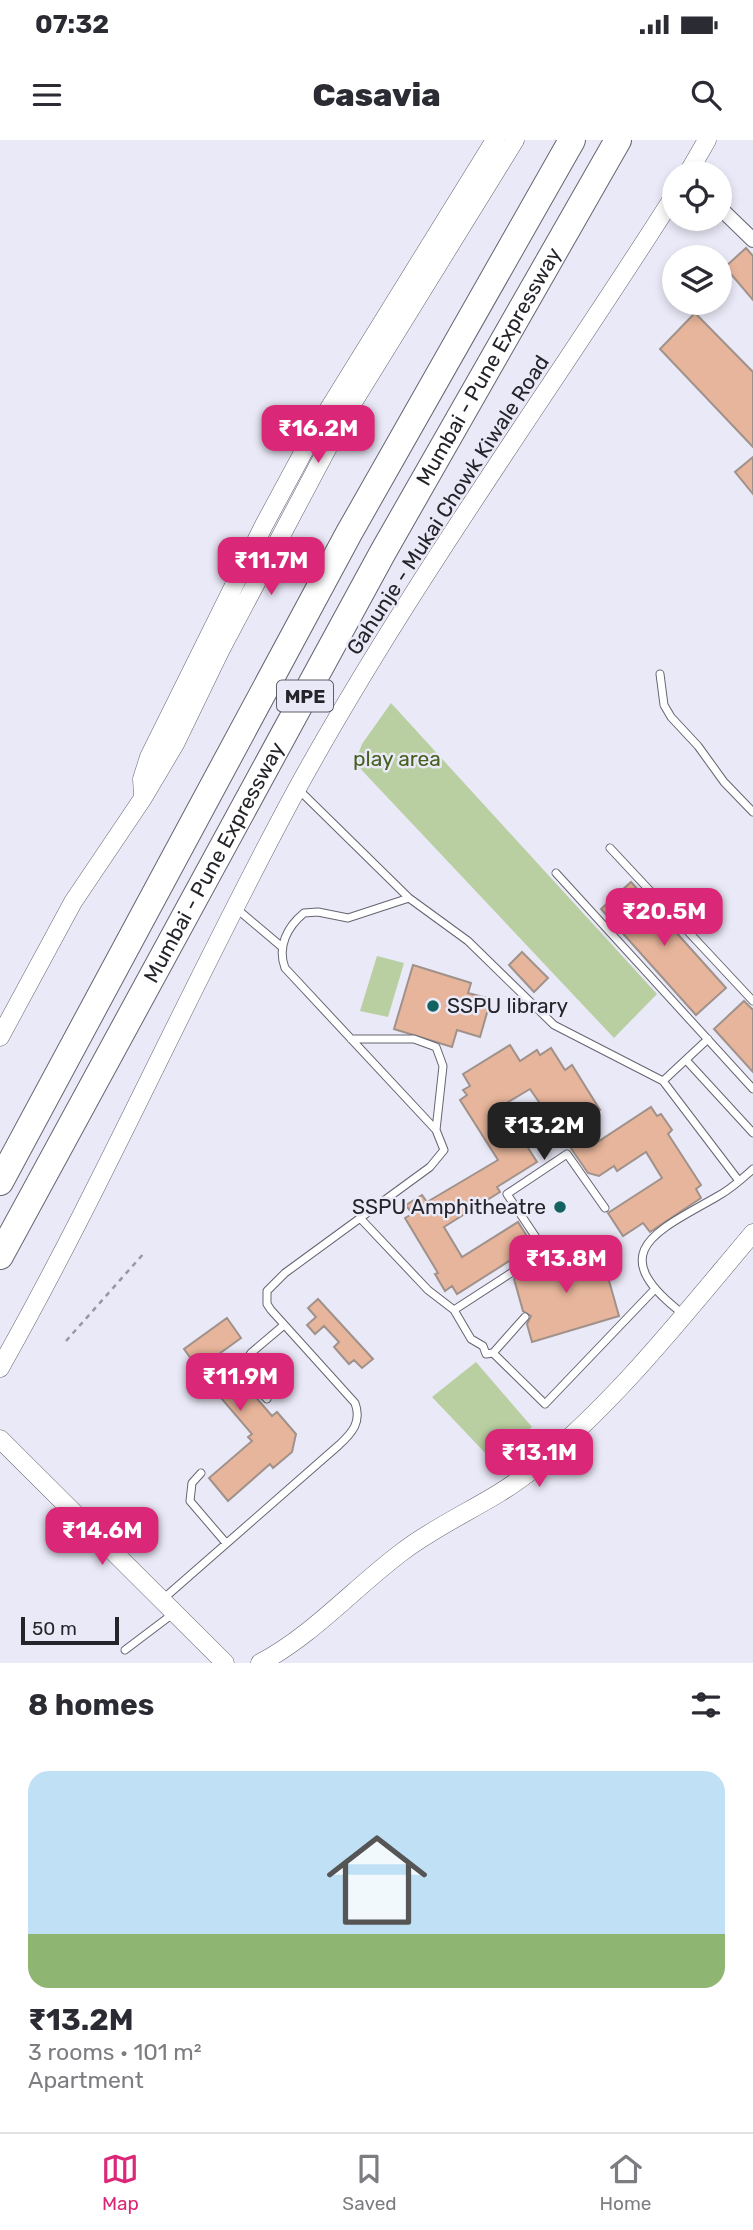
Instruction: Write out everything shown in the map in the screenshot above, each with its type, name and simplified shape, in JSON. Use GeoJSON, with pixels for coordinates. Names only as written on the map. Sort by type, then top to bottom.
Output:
{"type":"FeatureCollection","features":[{"type":"Feature","properties":{"kind":"highway","name":"Mumbai - Pune Expressway"},"geometry":{"type":"LineString","coordinates":[[0,1182],[349,533],[572,140]]}},
{"type":"Feature","properties":{"kind":"highway","name":"Mumbai - Pune Expressway"},"geometry":{"type":"LineString","coordinates":[[0,1256],[383,552],[618,140]]}},
{"type":"Feature","properties":{"kind":"street"},"geometry":{"type":"LineString","coordinates":[[144,798],[142,779],[149,757],[264,524],[312,436],[495,140]]}},
{"type":"Feature","properties":{"kind":"street"},"geometry":{"type":"LineString","coordinates":[[0,1037],[73,902],[144,798],[175,744],[220,651],[344,417],[515,140]]}},
{"type":"Feature","properties":{"kind":"street"},"geometry":{"type":"LineString","coordinates":[[695,161],[707,140]]}},
{"type":"Feature","properties":{"kind":"street","name":"Gahunje - Mukai Chowk Kiwale Road"},"geometry":{"type":"LineString","coordinates":[[0,1368],[298,788],[437,559],[662,215]]}},
{"type":"Feature","properties":{"kind":"street"},"geometry":{"type":"LineString","coordinates":[[732,220],[753,240]]}},
{"type":"Feature","properties":{"kind":"street"},"geometry":{"type":"LineString","coordinates":[[260,1663],[328,1613],[403,1550],[530,1472],[584,1424],[635,1373],[753,1233]]}},
{"type":"Feature","properties":{"kind":"street"},"geometry":{"type":"LineString","coordinates":[[0,1439],[169,1606],[218,1661]]}},
{"type":"Feature","properties":{"kind":"lane"},"geometry":{"type":"LineString","coordinates":[[660,674],[664,705],[671,717],[698,746],[724,782],[753,812]]}},
{"type":"Feature","properties":{"kind":"lane"},"geometry":{"type":"LineString","coordinates":[[298,788],[409,898],[468,941],[554,1025],[663,1081],[739,1181]]}},
{"type":"Feature","properties":{"kind":"lane"},"geometry":{"type":"LineString","coordinates":[[610,848],[753,1002]]}},
{"type":"Feature","properties":{"kind":"lane"},"geometry":{"type":"LineString","coordinates":[[556,873],[753,1089]]}},
{"type":"Feature","properties":{"kind":"lane"},"geometry":{"type":"LineString","coordinates":[[125,1650],[226,1543],[339,1445],[351,1433],[358,1419],[355,1404],[267,1304],[270,1284],[438,1158],[444,1150],[436,1130],[285,968],[282,947],[287,932],[304,913],[318,912],[348,918],[409,898]]}},
{"type":"Feature","properties":{"kind":"lane"},"geometry":{"type":"LineString","coordinates":[[235,908],[282,947]]}},
{"type":"Feature","properties":{"kind":"lane"},"geometry":{"type":"LineString","coordinates":[[351,1039],[414,1039],[436,1048],[443,1066],[436,1130]]}},
{"type":"Feature","properties":{"kind":"lane"},"geometry":{"type":"LineString","coordinates":[[663,1081],[708,1040]]}},
{"type":"Feature","properties":{"kind":"lane"},"geometry":{"type":"LineString","coordinates":[[686,1060],[753,1133]]}},
{"type":"Feature","properties":{"kind":"lane"},"geometry":{"type":"LineString","coordinates":[[545,1251],[507,1194],[567,1154],[605,1208]]}},
{"type":"Feature","properties":{"kind":"lane"},"geometry":{"type":"LineString","coordinates":[[684,1315],[655,1289],[642,1262],[649,1238],[739,1181],[753,1169]]}},
{"type":"Feature","properties":{"kind":"lane"},"geometry":{"type":"LineString","coordinates":[[360,1218],[428,1290],[454,1310],[471,1339],[483,1346],[486,1354],[493,1353],[525,1317]]}},
{"type":"Feature","properties":{"kind":"lane"},"geometry":{"type":"LineString","coordinates":[[454,1310],[545,1251],[596,1243]]}},
{"type":"Feature","properties":{"kind":"lane"},"geometry":{"type":"LineString","coordinates":[[493,1353],[545,1404],[655,1289]]}},
{"type":"Feature","properties":{"kind":"lane"},"geometry":{"type":"LineString","coordinates":[[267,1399],[249,1378],[244,1363],[251,1353],[284,1325]]}},
{"type":"Feature","properties":{"kind":"lane"},"geometry":{"type":"LineString","coordinates":[[201,1473],[192,1483],[190,1501],[226,1543]]}},
{"type":"Feature","properties":{"kind":"path"},"geometry":{"type":"LineString","coordinates":[[66,1341],[145,1252]]}},
{"type":"Feature","properties":{"kind":"green space","name":"play area"},"geometry":{"type":"Polygon","coordinates":[[[391,703],[657,994],[614,1038],[355,763],[362,744],[391,703]]]}},
{"type":"Feature","properties":{"kind":"green space"},"geometry":{"type":"Polygon","coordinates":[[[377,956],[404,963],[388,1017],[360,1011],[377,956]]]}},
{"type":"Feature","properties":{"kind":"green space"},"geometry":{"type":"Polygon","coordinates":[[[476,1362],[532,1427],[489,1457],[432,1397],[476,1362]]]}},
{"type":"Feature","properties":{"kind":"building"},"geometry":{"type":"Polygon","coordinates":[[[746,248],[753,256],[753,300],[732,275],[732,261],[746,248]]]}},
{"type":"Feature","properties":{"kind":"building"},"geometry":{"type":"Polygon","coordinates":[[[693,315],[697,315],[753,372],[753,447],[660,349],[693,315]]]}},
{"type":"Feature","properties":{"kind":"building"},"geometry":{"type":"Polygon","coordinates":[[[753,457],[753,494],[735,472],[753,457]]]}},
{"type":"Feature","properties":{"kind":"building"},"geometry":{"type":"Polygon","coordinates":[[[631,882],[726,988],[696,1015],[601,909],[631,882]]]}},
{"type":"Feature","properties":{"kind":"building"},"geometry":{"type":"Polygon","coordinates":[[[522,952],[548,978],[534,992],[509,965],[522,952]]]}},
{"type":"Feature","properties":{"kind":"building","name":"SSPU library"},"geometry":{"type":"Polygon","coordinates":[[[413,965],[471,983],[468,993],[491,999],[480,1037],[457,1030],[452,1047],[394,1029],[413,965]]]}},
{"type":"Feature","properties":{"kind":"building"},"geometry":{"type":"Polygon","coordinates":[[[744,1001],[753,1010],[753,1072],[714,1029],[744,1001]]]}},
{"type":"Feature","properties":{"kind":"building"},"geometry":{"type":"Polygon","coordinates":[[[510,1045],[520,1061],[537,1050],[540,1055],[551,1048],[565,1070],[572,1065],[600,1110],[585,1119],[599,1141],[651,1107],[657,1116],[661,1114],[672,1130],[668,1134],[701,1185],[696,1189],[701,1198],[650,1232],[643,1223],[623,1236],[608,1213],[662,1178],[646,1152],[617,1171],[614,1166],[599,1176],[588,1173],[530,1089],[505,1104],[528,1141],[525,1143],[537,1162],[497,1187],[500,1192],[444,1227],[462,1257],[518,1222],[533,1246],[457,1294],[452,1286],[445,1291],[435,1274],[438,1273],[405,1218],[412,1214],[406,1205],[422,1195],[427,1202],[498,1160],[460,1100],[467,1095],[463,1090],[470,1086],[463,1074],[510,1045]]]}},
{"type":"Feature","properties":{"kind":"building"},"geometry":{"type":"Polygon","coordinates":[[[600,1249],[619,1316],[532,1342],[527,1324],[531,1316],[523,1311],[514,1279],[525,1271],[600,1249]]]}},
{"type":"Feature","properties":{"kind":"building"},"geometry":{"type":"Polygon","coordinates":[[[318,1299],[373,1359],[362,1368],[354,1360],[349,1364],[334,1347],[339,1342],[324,1326],[315,1334],[307,1325],[316,1317],[308,1308],[318,1299]]]}},
{"type":"Feature","properties":{"kind":"building"},"geometry":{"type":"Polygon","coordinates":[[[227,1318],[241,1338],[219,1354],[272,1416],[277,1412],[296,1434],[292,1452],[273,1468],[270,1464],[228,1501],[209,1478],[252,1441],[248,1437],[252,1434],[209,1384],[184,1349],[227,1318]]]}},
{"type":"Feature","properties":{"kind":"place","name":"SSPU library"},"geometry":{"type":"Point","coordinates":[433,1006]}},
{"type":"Feature","properties":{"kind":"place","name":"SSPU Amphitheatre"},"geometry":{"type":"Point","coordinates":[560,1207]}}]}
